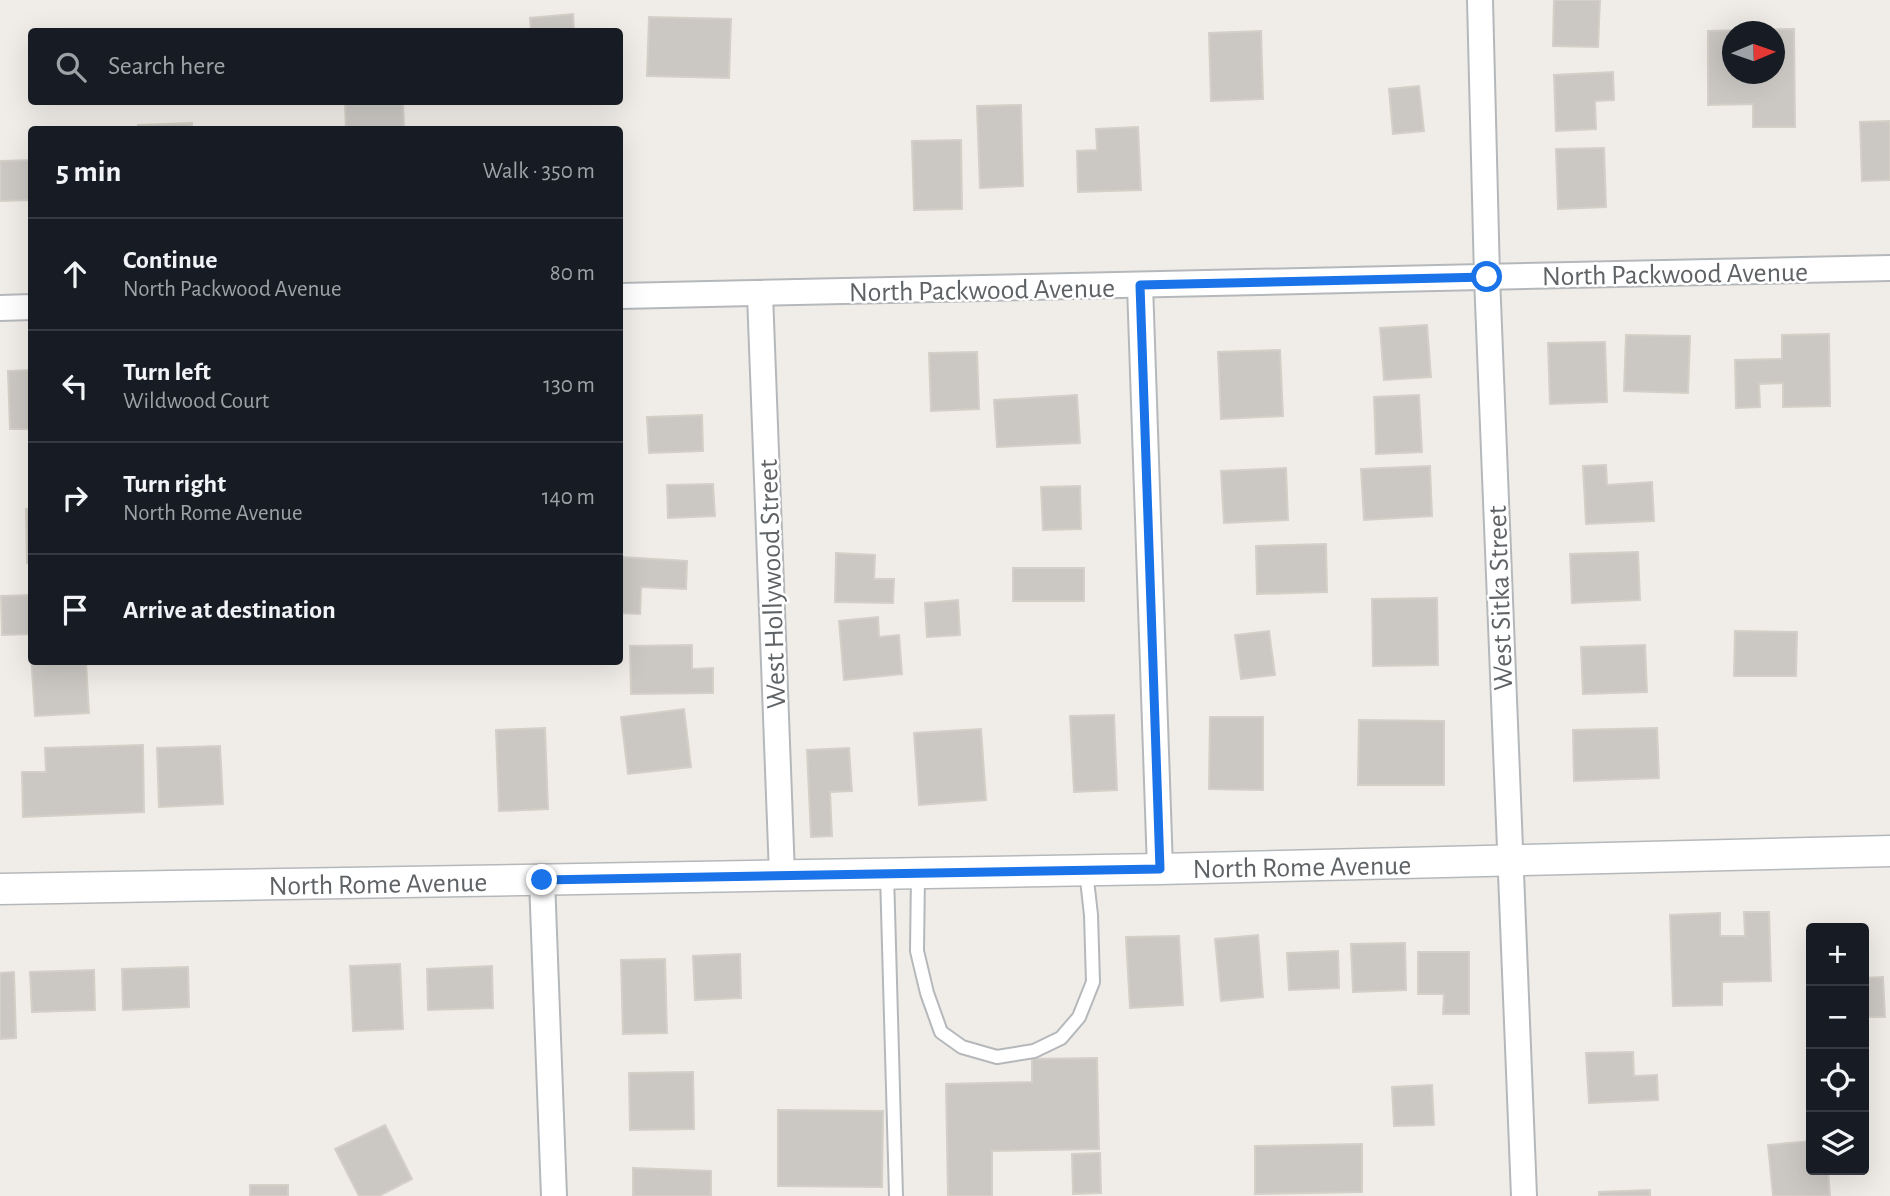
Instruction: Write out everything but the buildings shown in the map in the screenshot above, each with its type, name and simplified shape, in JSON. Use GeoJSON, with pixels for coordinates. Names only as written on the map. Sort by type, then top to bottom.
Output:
{"type":"FeatureCollection","features":[{"type":"Feature","properties":{"kind":"street","name":"West Sitka Street"},"geometry":{"type":"LineString","coordinates":[[1480,0],[1487,277],[1524,1196]]}},
{"type":"Feature","properties":{"kind":"street","name":"North Packwood Avenue"},"geometry":{"type":"LineString","coordinates":[[623,296],[1890,268]]}},
{"type":"Feature","properties":{"kind":"street"},"geometry":{"type":"LineString","coordinates":[[1140,285],[1160,869]]}},
{"type":"Feature","properties":{"kind":"street","name":"West Hollywood Street"},"geometry":{"type":"LineString","coordinates":[[760,294],[782,875]]}},
{"type":"Feature","properties":{"kind":"street"},"geometry":{"type":"LineString","coordinates":[[0,308],[28,307]]}},
{"type":"Feature","properties":{"kind":"street","name":"North Rome Avenue"},"geometry":{"type":"LineString","coordinates":[[0,889],[1086,871],[1890,851]]}},
{"type":"Feature","properties":{"kind":"street"},"geometry":{"type":"LineString","coordinates":[[542,880],[554,1196]]}},
{"type":"Feature","properties":{"kind":"lane"},"geometry":{"type":"LineString","coordinates":[[918,873],[917,951],[927,993],[941,1032],[962,1047],[997,1056],[1034,1051],[1061,1038],[1079,1017],[1093,982],[1091,915],[1086,871]]}},
{"type":"Feature","properties":{"kind":"lane"},"geometry":{"type":"LineString","coordinates":[[887,873],[896,1196]]}},
{"type":"Feature","properties":{"kind":"route"},"geometry":{"type":"LineString","coordinates":[[542,880],[1160,869],[1140,285],[1487,277]]}}]}
